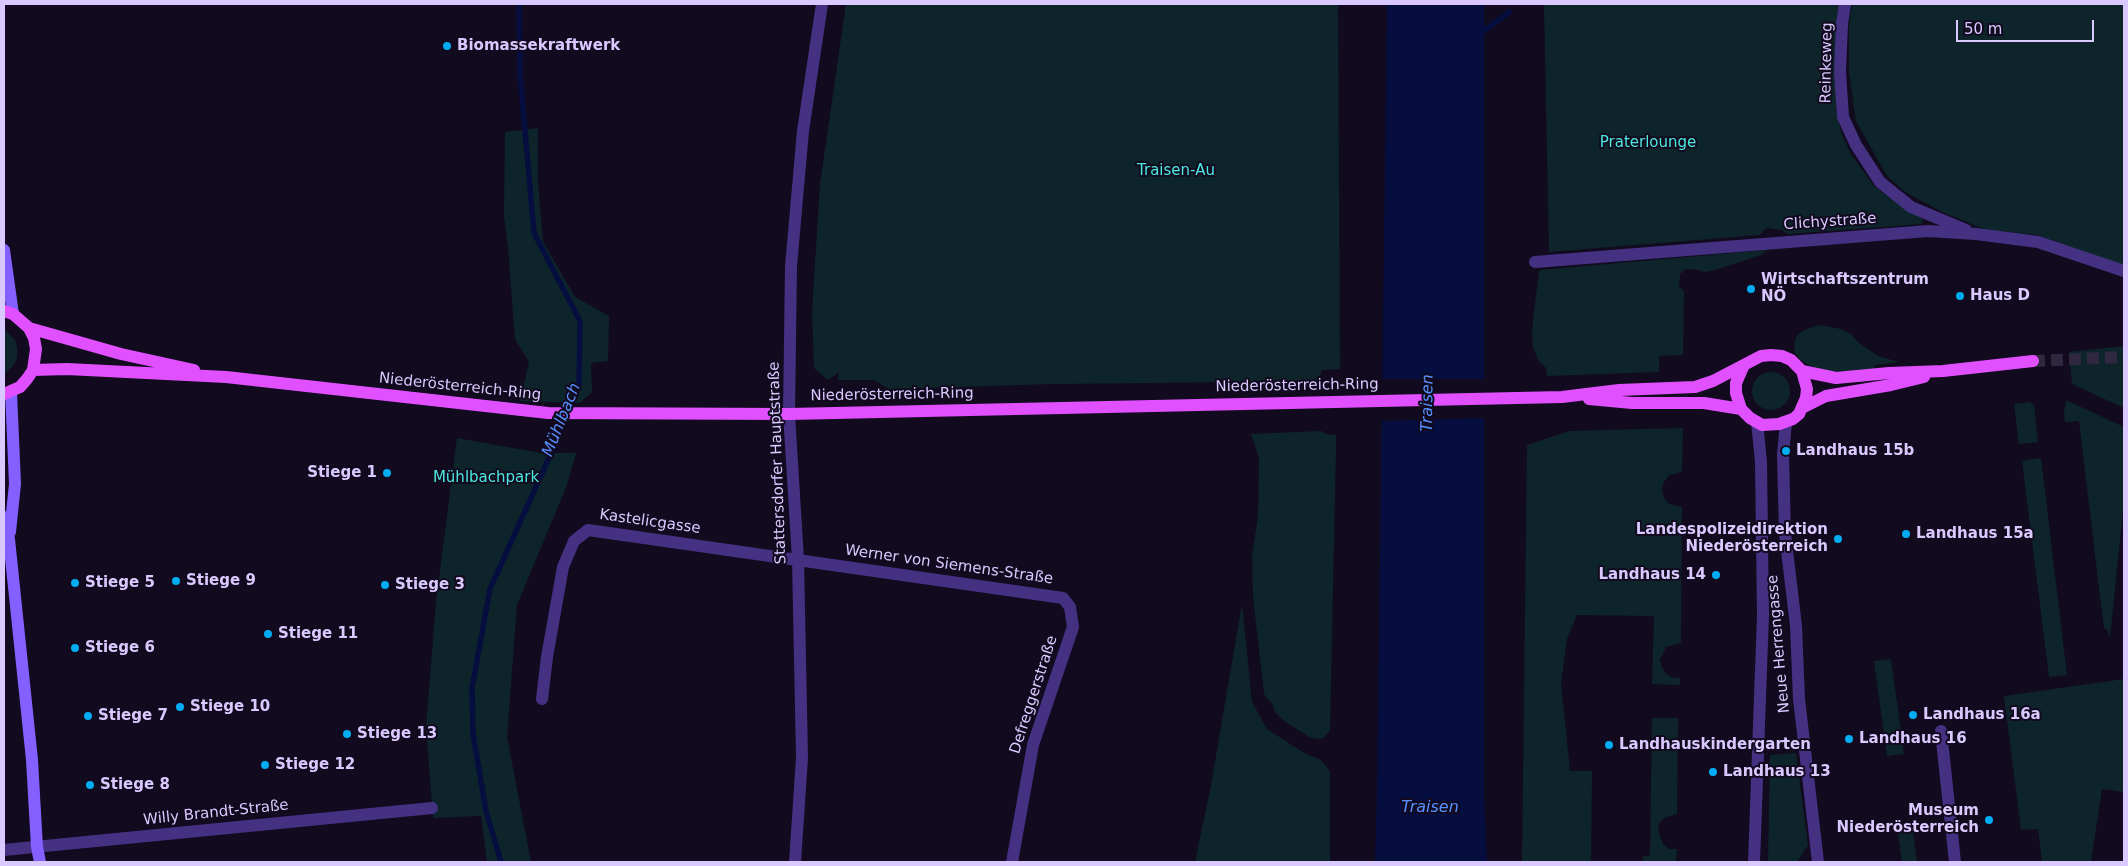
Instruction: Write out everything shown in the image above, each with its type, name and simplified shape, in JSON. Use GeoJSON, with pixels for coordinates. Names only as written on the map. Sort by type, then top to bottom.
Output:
{"type":"FeatureCollection","features":[{"type":"Feature","properties":{"kind":"main road"},"geometry":{"type":"LineString","coordinates":[[4,250],[8,312],[29,328],[34,338],[36,349],[33,370],[20,387],[8,393],[15,484],[10,539]]}},
{"type":"Feature","properties":{"kind":"main road","name":"Niederösterreich-Ring"},"geometry":{"type":"LineString","coordinates":[[29,328],[121,354],[226,378]]}},
{"type":"Feature","properties":{"kind":"main road","name":"Niederösterreich-Ring"},"geometry":{"type":"LineString","coordinates":[[33,370],[67,369],[226,378],[548,413],[789,414],[1562,397],[1619,390],[1695,387],[1707,384],[1744,367],[1761,356],[1771,355],[1782,356],[1791,360],[1802,372],[1836,378],[1889,373],[1943,371],[2033,361]]}},
{"type":"Feature","properties":{"kind":"main road"},"geometry":{"type":"LineString","coordinates":[[1741,409],[1736,393],[1736,383],[1744,367]]}},
{"type":"Feature","properties":{"kind":"main road","name":"Niederösterreich-Ring"},"geometry":{"type":"LineString","coordinates":[[1786,422],[1799,414],[1804,407],[1834,394],[1891,386],[1943,371]]}},
{"type":"Feature","properties":{"kind":"main road"},"geometry":{"type":"LineString","coordinates":[[1802,372],[1807,389],[1804,407]]}},
{"type":"Feature","properties":{"kind":"main road","name":"Niederösterreich-Ring"},"geometry":{"type":"LineString","coordinates":[[1562,397],[1632,403],[1704,403],[1741,409],[1757,422]]}},
{"type":"Feature","properties":{"kind":"main road"},"geometry":{"type":"LineString","coordinates":[[1757,422],[1768,425],[1786,422]]}},
{"type":"Feature","properties":{"kind":"main road"},"geometry":{"type":"LineString","coordinates":[[4,517],[10,539],[32,760],[37,847],[40,862]]}},
{"type":"Feature","properties":{"kind":"street","name":"Stattersdorfer Hauptstraße"},"geometry":{"type":"LineString","coordinates":[[796,862],[802,758],[798,559],[789,414],[791,266],[803,131],[822,4]]}},
{"type":"Feature","properties":{"kind":"street","name":"Reinkeweg"},"geometry":{"type":"LineString","coordinates":[[1845,4],[1842,24],[1840,72],[1843,117],[1856,146],[1880,182],[1911,207],[1976,234]]}},
{"type":"Feature","properties":{"kind":"street","name":"Clichystraße"},"geometry":{"type":"LineString","coordinates":[[1534,262],[1928,232],[1976,234],[2038,242],[2124,271]]}},
{"type":"Feature","properties":{"kind":"street","name":"Neue Herrengasse"},"geometry":{"type":"LineString","coordinates":[[1754,862],[1763,615],[1761,462],[1757,422]]}},
{"type":"Feature","properties":{"kind":"street","name":"Neue Herrengasse"},"geometry":{"type":"LineString","coordinates":[[1786,422],[1783,455],[1785,534],[1796,626],[1799,699],[1818,862]]}},
{"type":"Feature","properties":{"kind":"street","name":"Kastelicgasse"},"geometry":{"type":"LineString","coordinates":[[542,700],[547,657],[563,567],[574,542],[588,530],[798,559]]}},
{"type":"Feature","properties":{"kind":"street","name":"Werner von Siemens-Straße"},"geometry":{"type":"LineString","coordinates":[[798,559],[861,570],[1063,598],[1070,607],[1073,627]]}},
{"type":"Feature","properties":{"kind":"street","name":"Defreggerstraße"},"geometry":{"type":"LineString","coordinates":[[1012,862],[1033,745],[1073,627]]}},
{"type":"Feature","properties":{"kind":"street"},"geometry":{"type":"LineString","coordinates":[[1941,731],[1955,862]]}},
{"type":"Feature","properties":{"kind":"street","name":"Willy Brandt-Straße"},"geometry":{"type":"LineString","coordinates":[[4,850],[432,808]]}},
{"type":"Feature","properties":{"kind":"green space","name":"Traisen-Au"},"geometry":{"type":"Polygon","coordinates":[[[846,4],[1338,4],[1340,369],[1322,370],[1318,380],[1239,384],[1239,382],[1054,384],[889,389],[874,380],[838,380],[839,372],[828,380],[814,368],[812,312],[820,184],[846,4]]]}},
{"type":"Feature","properties":{"kind":"green space","name":"Praterlounge"},"geometry":{"type":"Polygon","coordinates":[[[1544,4],[1839,4],[1836,24],[1836,111],[1842,135],[1851,154],[1874,186],[1908,211],[1923,219],[1922,224],[1788,234],[1782,230],[1767,228],[1759,235],[1549,252],[1544,4]]]}},
{"type":"Feature","properties":{"kind":"green space"},"geometry":{"type":"Polygon","coordinates":[[[1852,4],[2124,4],[2124,266],[2038,235],[1987,230],[1944,213],[1905,192],[1887,176],[1856,121],[1849,72],[1849,24],[1852,4]]]}},
{"type":"Feature","properties":{"kind":"green space"},"geometry":{"type":"Polygon","coordinates":[[[538,128],[538,183],[543,242],[575,297],[609,316],[608,361],[591,363],[592,392],[580,403],[520,401],[529,362],[515,339],[504,217],[505,132],[538,128]]]}},
{"type":"Feature","properties":{"kind":"green space"},"geometry":{"type":"Polygon","coordinates":[[[1768,250],[1761,255],[1715,270],[1705,272],[1686,269],[1680,274],[1679,286],[1684,291],[1683,355],[1659,356],[1659,372],[1547,376],[1546,368],[1538,360],[1533,347],[1532,330],[1539,270],[1768,250]]]}},
{"type":"Feature","properties":{"kind":"green space"},"geometry":{"type":"Polygon","coordinates":[[[1819,325],[1841,329],[1851,334],[1859,343],[1878,356],[1899,362],[1874,365],[1875,369],[1833,372],[1813,368],[1798,358],[1794,344],[1796,337],[1802,331],[1819,325]]]}},
{"type":"Feature","properties":{"kind":"green space"},"geometry":{"type":"Polygon","coordinates":[[[4,329],[15,340],[17,357],[14,365],[4,374],[4,329]]]}},
{"type":"Feature","properties":{"kind":"green space"},"geometry":{"type":"Polygon","coordinates":[[[2124,346],[2124,408],[2072,384],[2069,352],[2124,346]]]}},
{"type":"Feature","properties":{"kind":"green space"},"geometry":{"type":"Polygon","coordinates":[[[1771,372],[1784,378],[1790,391],[1784,404],[1771,410],[1758,404],[1752,391],[1758,378],[1771,372]]]}},
{"type":"Feature","properties":{"kind":"green space"},"geometry":{"type":"Polygon","coordinates":[[[2066,400],[2124,427],[2124,499],[2110,638],[2107,629],[2104,629],[2079,421],[2065,422],[2066,400]]]}},
{"type":"Feature","properties":{"kind":"green space"},"geometry":{"type":"Polygon","coordinates":[[[2029,402],[2034,405],[2038,442],[2019,444],[2014,404],[2029,402]]]}},
{"type":"Feature","properties":{"kind":"green space"},"geometry":{"type":"Polygon","coordinates":[[[1683,428],[1682,472],[1669,475],[1662,489],[1664,498],[1669,504],[1682,507],[1681,643],[1666,647],[1660,660],[1666,674],[1673,678],[1680,678],[1680,685],[1652,684],[1654,616],[1577,615],[1567,639],[1561,684],[1570,771],[1592,771],[1591,862],[1522,862],[1527,445],[1569,431],[1683,428]]]}},
{"type":"Feature","properties":{"kind":"green space"},"geometry":{"type":"Polygon","coordinates":[[[1321,431],[1329,435],[1336,434],[1336,446],[1330,730],[1324,738],[1318,739],[1309,737],[1283,720],[1275,712],[1273,705],[1264,694],[1253,597],[1252,555],[1258,517],[1259,458],[1251,434],[1321,431]]]}},
{"type":"Feature","properties":{"kind":"green space","name":"Mühlbachpark"},"geometry":{"type":"Polygon","coordinates":[[[457,438],[541,453],[576,453],[567,485],[517,605],[507,737],[531,862],[487,862],[481,816],[433,818],[426,727],[436,602],[457,438]]]}},
{"type":"Feature","properties":{"kind":"green space"},"geometry":{"type":"Polygon","coordinates":[[[2041,458],[2067,675],[2049,677],[2022,461],[2041,458]]]}},
{"type":"Feature","properties":{"kind":"green space"},"geometry":{"type":"Polygon","coordinates":[[[1242,604],[1252,702],[1267,729],[1304,753],[1321,760],[1330,771],[1330,862],[1195,862],[1211,785],[1242,604]]]}},
{"type":"Feature","properties":{"kind":"green space"},"geometry":{"type":"Polygon","coordinates":[[[1891,659],[1904,754],[1887,756],[1874,661],[1891,659]]]}},
{"type":"Feature","properties":{"kind":"green space"},"geometry":{"type":"Polygon","coordinates":[[[2124,679],[2124,792],[2102,789],[2091,862],[2042,862],[2038,829],[2021,830],[2004,696],[2124,679]]]}},
{"type":"Feature","properties":{"kind":"green space"},"geometry":{"type":"Polygon","coordinates":[[[1652,718],[1678,718],[1677,814],[1664,818],[1659,823],[1658,831],[1663,844],[1669,849],[1677,849],[1676,862],[1643,862],[1643,856],[1650,856],[1652,718]]]}},
{"type":"Feature","properties":{"kind":"green space"},"geometry":{"type":"Polygon","coordinates":[[[1796,753],[1808,845],[1797,862],[1768,862],[1770,755],[1796,753]]]}},
{"type":"Feature","properties":{"kind":"green space"},"geometry":{"type":"Polygon","coordinates":[[[1912,824],[1917,862],[1902,862],[1897,826],[1912,824]]]}},
{"type":"Feature","properties":{"kind":"water","name":"Traisen"},"geometry":{"type":"Polygon","coordinates":[[[1387,4],[1484,4],[1484,795],[1487,862],[1375,862],[1387,4]]]}},
{"type":"Feature","properties":{"kind":"pier"},"geometry":{"type":"Polygon","coordinates":[[[1380,379],[1486,379],[1486,418],[1379,421],[1380,379]]]}},
{"type":"Feature","properties":{"kind":"waterway","name":"Mühlbach"},"geometry":{"type":"LineString","coordinates":[[501,862],[486,811],[473,734],[472,688],[490,589],[553,449],[579,385],[580,321],[534,233],[520,74],[519,4]]}},
{"type":"Feature","properties":{"kind":"waterway"},"geometry":{"type":"LineString","coordinates":[[1484,31],[1509,12]]}},
{"type":"Feature","properties":{"kind":"tunnel"},"geometry":{"type":"LineString","coordinates":[[2033,361],[2124,357]]}},
{"type":"Feature","properties":{"kind":"place","name":"Biomassekraftwerk"},"geometry":{"type":"Point","coordinates":[447,46]}},
{"type":"Feature","properties":{"kind":"place","name":"Wirtschaftszentrum NÖ"},"geometry":{"type":"Point","coordinates":[1751,289]}},
{"type":"Feature","properties":{"kind":"place","name":"Haus D"},"geometry":{"type":"Point","coordinates":[1960,296]}},
{"type":"Feature","properties":{"kind":"place","name":"Landhaus 15b"},"geometry":{"type":"Point","coordinates":[1786,451]}},
{"type":"Feature","properties":{"kind":"place","name":"Stiege 1"},"geometry":{"type":"Point","coordinates":[387,473]}},
{"type":"Feature","properties":{"kind":"place","name":"Landhaus 15a"},"geometry":{"type":"Point","coordinates":[1906,534]}},
{"type":"Feature","properties":{"kind":"place","name":"Landespolizeidirektion Niederösterreich"},"geometry":{"type":"Point","coordinates":[1838,539]}},
{"type":"Feature","properties":{"kind":"place","name":"Landhaus 14"},"geometry":{"type":"Point","coordinates":[1716,575]}},
{"type":"Feature","properties":{"kind":"place","name":"Stiege 9"},"geometry":{"type":"Point","coordinates":[176,581]}},
{"type":"Feature","properties":{"kind":"place","name":"Stiege 5"},"geometry":{"type":"Point","coordinates":[75,583]}},
{"type":"Feature","properties":{"kind":"place","name":"Stiege 3"},"geometry":{"type":"Point","coordinates":[385,585]}},
{"type":"Feature","properties":{"kind":"place","name":"Stiege 11"},"geometry":{"type":"Point","coordinates":[268,634]}},
{"type":"Feature","properties":{"kind":"place","name":"Stiege 6"},"geometry":{"type":"Point","coordinates":[75,648]}},
{"type":"Feature","properties":{"kind":"place","name":"Stiege 10"},"geometry":{"type":"Point","coordinates":[180,707]}},
{"type":"Feature","properties":{"kind":"place","name":"Landhaus 16a"},"geometry":{"type":"Point","coordinates":[1913,715]}},
{"type":"Feature","properties":{"kind":"place","name":"Stiege 7"},"geometry":{"type":"Point","coordinates":[88,716]}},
{"type":"Feature","properties":{"kind":"place","name":"Stiege 13"},"geometry":{"type":"Point","coordinates":[347,734]}},
{"type":"Feature","properties":{"kind":"place","name":"Landhaus 16"},"geometry":{"type":"Point","coordinates":[1849,739]}},
{"type":"Feature","properties":{"kind":"place","name":"Landhauskindergarten"},"geometry":{"type":"Point","coordinates":[1609,745]}},
{"type":"Feature","properties":{"kind":"place","name":"Stiege 12"},"geometry":{"type":"Point","coordinates":[265,765]}},
{"type":"Feature","properties":{"kind":"place","name":"Landhaus 13"},"geometry":{"type":"Point","coordinates":[1713,772]}},
{"type":"Feature","properties":{"kind":"place","name":"Stiege 8"},"geometry":{"type":"Point","coordinates":[90,785]}},
{"type":"Feature","properties":{"kind":"place","name":"Museum Niederösterreich"},"geometry":{"type":"Point","coordinates":[1989,820]}}]}
